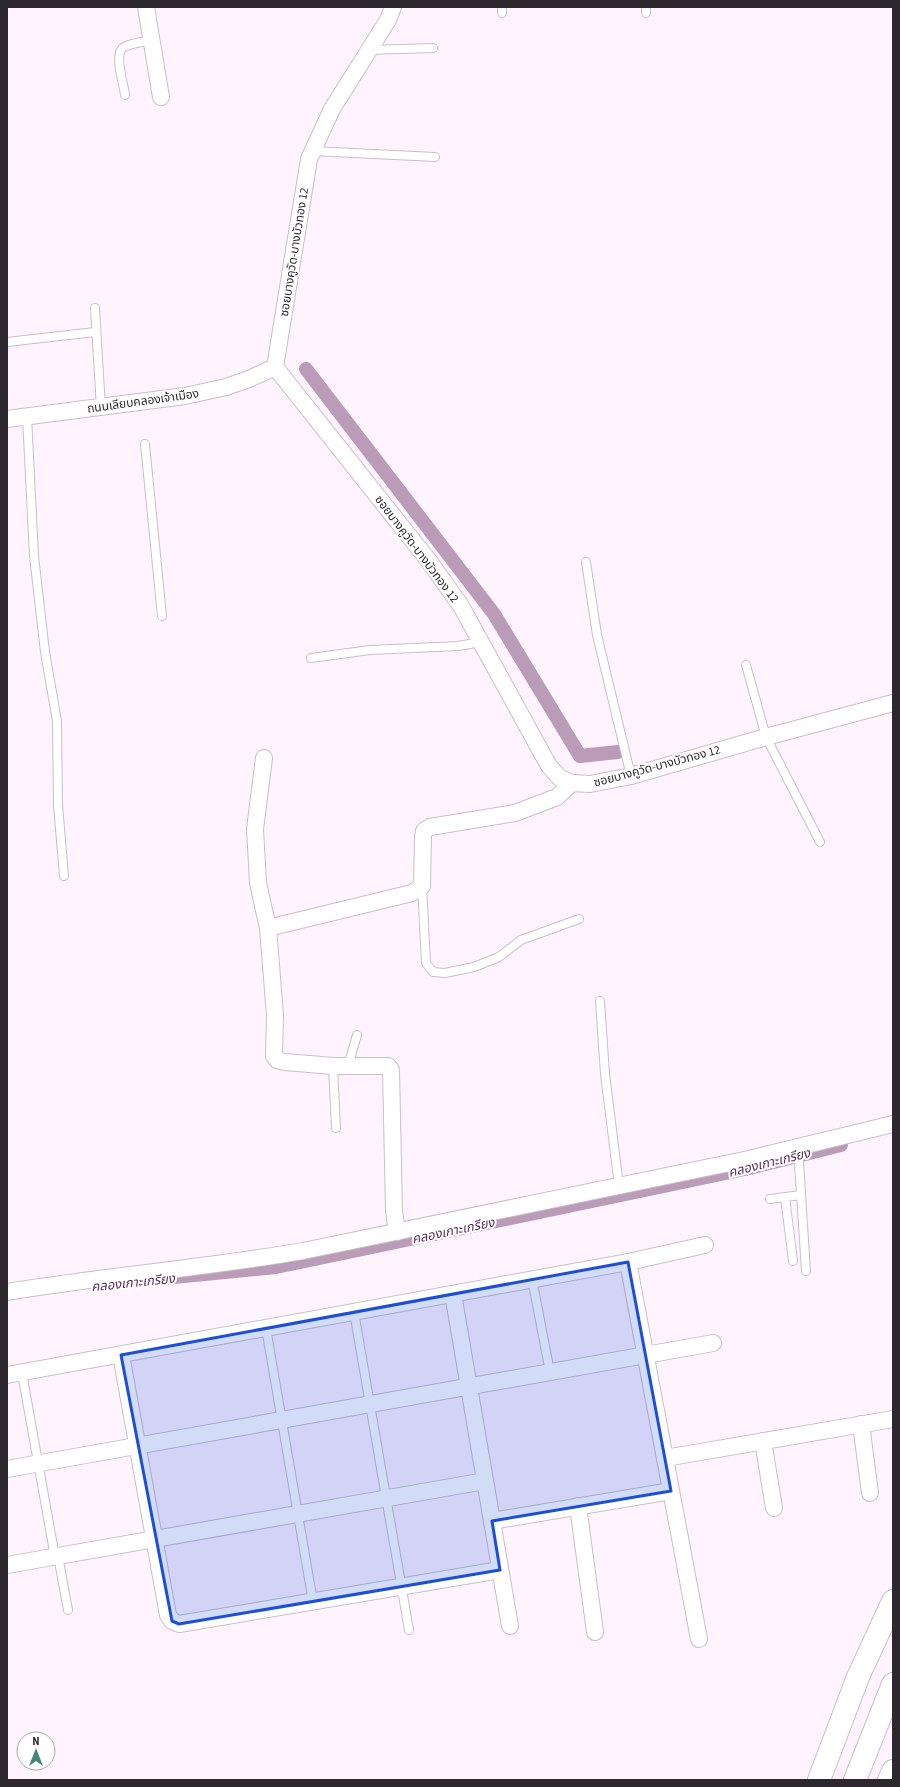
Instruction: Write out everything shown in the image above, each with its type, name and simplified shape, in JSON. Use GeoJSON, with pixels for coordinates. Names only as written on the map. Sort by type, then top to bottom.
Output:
{"type":"FeatureCollection","features":[{"type":"Feature","properties":{"kind":"main road"},"geometry":{"type":"LineString","coordinates":[[819,1780],[858,1677],[893,1601]]}},
{"type":"Feature","properties":{"kind":"main road"},"geometry":{"type":"LineString","coordinates":[[855,1780],[893,1684]]}},
{"type":"Feature","properties":{"kind":"main road"},"geometry":{"type":"LineString","coordinates":[[889,1780],[893,1771]]}},
{"type":"Feature","properties":{"kind":"street"},"geometry":{"type":"LineString","coordinates":[[146,7],[161,97]]}},
{"type":"Feature","properties":{"kind":"street","name":"ซอยบางคูวัด-บางบัวทอง 12"},"geometry":{"type":"LineString","coordinates":[[393,7],[388,20],[332,109],[309,159],[275,367],[429,561],[461,606],[549,766],[560,778],[572,783],[590,784],[631,776],[766,737],[893,703]]}},
{"type":"Feature","properties":{"kind":"street","name":"ถนนเลียบคลองเจ้าเมือง"},"geometry":{"type":"LineString","coordinates":[[7,418],[101,408],[142,407],[226,387],[249,379],[275,367]]}},
{"type":"Feature","properties":{"kind":"street"},"geometry":{"type":"LineString","coordinates":[[264,758],[255,828],[258,883],[268,928],[275,1015],[274,1056],[277,1060],[284,1062],[341,1066],[388,1066],[391,1070],[394,1211],[397,1232]]}},
{"type":"Feature","properties":{"kind":"street"},"geometry":{"type":"LineString","coordinates":[[268,928],[412,893],[422,886],[424,831],[430,827],[515,812],[557,797],[572,783]]}},
{"type":"Feature","properties":{"kind":"street"},"geometry":{"type":"LineString","coordinates":[[7,1292],[64,1282],[246,1261],[397,1232],[749,1160],[798,1154],[893,1124]]}},
{"type":"Feature","properties":{"kind":"street"},"geometry":{"type":"LineString","coordinates":[[14,1374],[628,1262],[704,1245]]}},
{"type":"Feature","properties":{"kind":"street"},"geometry":{"type":"LineString","coordinates":[[628,1262],[699,1639]]}},
{"type":"Feature","properties":{"kind":"street"},"geometry":{"type":"LineString","coordinates":[[453,1294],[510,1626]]}},
{"type":"Feature","properties":{"kind":"street"},"geometry":{"type":"LineString","coordinates":[[7,1469],[713,1343]]}},
{"type":"Feature","properties":{"kind":"street"},"geometry":{"type":"LineString","coordinates":[[121,1355],[168,1615],[172,1621],[179,1624],[500,1570]]}},
{"type":"Feature","properties":{"kind":"street"},"geometry":{"type":"LineString","coordinates":[[665,1458],[893,1419]]}},
{"type":"Feature","properties":{"kind":"street"},"geometry":{"type":"LineString","coordinates":[[861,1424],[870,1493]]}},
{"type":"Feature","properties":{"kind":"street"},"geometry":{"type":"LineString","coordinates":[[763,1441],[774,1508]]}},
{"type":"Feature","properties":{"kind":"street"},"geometry":{"type":"LineString","coordinates":[[7,1565],[485,1481]]}},
{"type":"Feature","properties":{"kind":"street"},"geometry":{"type":"LineString","coordinates":[[492,1521],[671,1491]]}},
{"type":"Feature","properties":{"kind":"street"},"geometry":{"type":"LineString","coordinates":[[578,1506],[595,1632]]}},
{"type":"Feature","properties":{"kind":"lane"},"geometry":{"type":"LineString","coordinates":[[126,95],[119,59],[120,51],[123,47],[152,40]]}},
{"type":"Feature","properties":{"kind":"lane"},"geometry":{"type":"LineString","coordinates":[[369,50],[433,48]]}},
{"type":"Feature","properties":{"kind":"lane"},"geometry":{"type":"LineString","coordinates":[[312,151],[434,157]]}},
{"type":"Feature","properties":{"kind":"lane"},"geometry":{"type":"LineString","coordinates":[[95,308],[101,408]]}},
{"type":"Feature","properties":{"kind":"lane"},"geometry":{"type":"LineString","coordinates":[[7,342],[96,332]]}},
{"type":"Feature","properties":{"kind":"lane"},"geometry":{"type":"LineString","coordinates":[[27,417],[34,556],[44,652],[57,721],[58,805],[64,876]]}},
{"type":"Feature","properties":{"kind":"lane"},"geometry":{"type":"LineString","coordinates":[[145,444],[162,616]]}},
{"type":"Feature","properties":{"kind":"lane"},"geometry":{"type":"LineString","coordinates":[[586,562],[597,634],[631,776]]}},
{"type":"Feature","properties":{"kind":"lane"},"geometry":{"type":"LineString","coordinates":[[311,658],[370,650],[458,646],[482,642]]}},
{"type":"Feature","properties":{"kind":"lane"},"geometry":{"type":"LineString","coordinates":[[746,665],[766,737],[820,842]]}},
{"type":"Feature","properties":{"kind":"lane"},"geometry":{"type":"LineString","coordinates":[[422,886],[426,963],[432,972],[445,973],[474,967],[499,957],[521,940],[579,919]]}},
{"type":"Feature","properties":{"kind":"lane"},"geometry":{"type":"LineString","coordinates":[[600,1001],[605,1074],[619,1186]]}},
{"type":"Feature","properties":{"kind":"lane"},"geometry":{"type":"LineString","coordinates":[[336,1128],[341,1066],[357,1035]]}},
{"type":"Feature","properties":{"kind":"lane"},"geometry":{"type":"LineString","coordinates":[[798,1154],[806,1271]]}},
{"type":"Feature","properties":{"kind":"lane"},"geometry":{"type":"LineString","coordinates":[[770,1199],[801,1195]]}},
{"type":"Feature","properties":{"kind":"lane"},"geometry":{"type":"LineString","coordinates":[[785,1197],[793,1261]]}},
{"type":"Feature","properties":{"kind":"lane"},"geometry":{"type":"LineString","coordinates":[[532,1279],[550,1372]]}},
{"type":"Feature","properties":{"kind":"lane"},"geometry":{"type":"LineString","coordinates":[[354,1312],[409,1630]]}},
{"type":"Feature","properties":{"kind":"lane"},"geometry":{"type":"LineString","coordinates":[[266,1328],[313,1602]]}},
{"type":"Feature","properties":{"kind":"lane"},"geometry":{"type":"LineString","coordinates":[[14,1374],[39,1463],[56,1556],[68,1610]]}},
{"type":"Feature","properties":{"kind":"highlighted area"},"geometry":{"type":"Polygon","coordinates":[[[628,1262],[671,1491],[492,1521],[500,1570],[179,1624],[172,1621],[121,1355],[628,1262]]]}},
{"type":"Feature","properties":{"kind":"waterway"},"geometry":{"type":"LineString","coordinates":[[306,369],[494,614],[580,756],[618,752]]}},
{"type":"Feature","properties":{"kind":"waterway","name":"คลองเกาะเกรียง"},"geometry":{"type":"LineString","coordinates":[[164,1278],[276,1267],[745,1169],[841,1145]]}}]}
